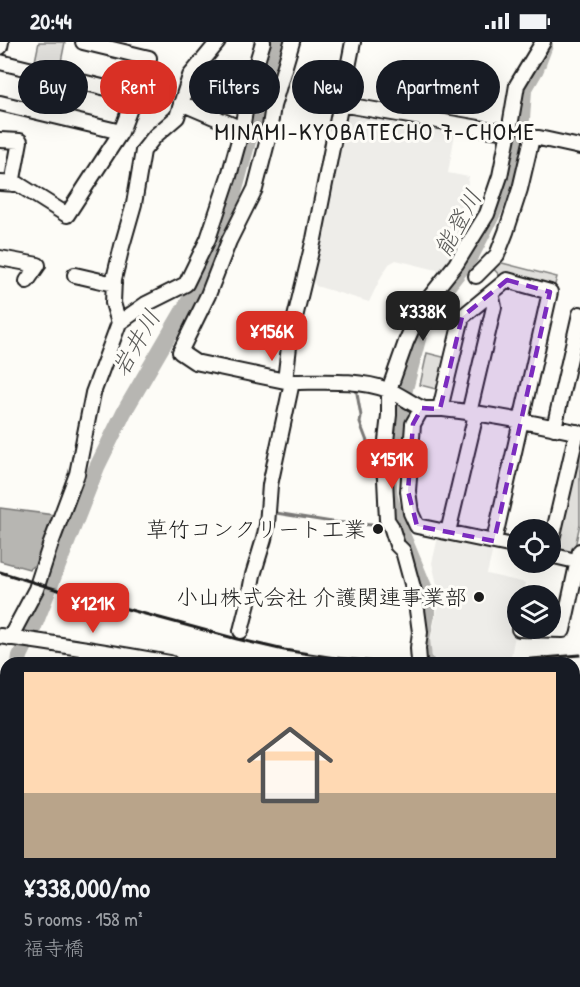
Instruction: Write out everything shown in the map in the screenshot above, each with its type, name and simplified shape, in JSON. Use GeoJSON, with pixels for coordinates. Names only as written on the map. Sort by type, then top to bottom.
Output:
{"type":"FeatureCollection","features":[{"type":"Feature","properties":{"kind":"street"},"geometry":{"type":"LineString","coordinates":[[0,46],[1,42]]}},
{"type":"Feature","properties":{"kind":"street"},"geometry":{"type":"LineString","coordinates":[[83,42],[123,47],[149,58],[148,60]]}},
{"type":"Feature","properties":{"kind":"street"},"geometry":{"type":"LineString","coordinates":[[119,323],[112,303],[114,284],[134,204],[143,151],[155,136],[177,117],[190,76],[218,42]]}},
{"type":"Feature","properties":{"kind":"street"},"geometry":{"type":"LineString","coordinates":[[136,657],[5,637],[36,589],[77,474],[93,393],[119,323],[146,304],[188,285],[208,239],[230,176],[242,129],[249,88],[263,42]]}},
{"type":"Feature","properties":{"kind":"street"},"geometry":{"type":"LineString","coordinates":[[292,42],[273,106],[268,140],[255,189],[229,241],[180,352],[195,362],[288,381],[355,382],[392,392],[418,406],[522,421],[578,432],[557,519]]}},
{"type":"Feature","properties":{"kind":"street"},"geometry":{"type":"LineString","coordinates":[[349,60],[353,42]]}},
{"type":"Feature","properties":{"kind":"street"},"geometry":{"type":"LineString","coordinates":[[419,657],[420,632],[415,595],[403,551],[387,520],[384,458],[392,392],[406,342],[421,308],[456,264],[487,214],[500,176],[516,85],[543,42]]}},
{"type":"Feature","properties":{"kind":"street"},"geometry":{"type":"LineString","coordinates":[[0,62],[100,86]]}},
{"type":"Feature","properties":{"kind":"street"},"geometry":{"type":"LineString","coordinates":[[0,103],[121,132]]}},
{"type":"Feature","properties":{"kind":"street"},"geometry":{"type":"LineString","coordinates":[[181,103],[242,129]]}},
{"type":"Feature","properties":{"kind":"street"},"geometry":{"type":"LineString","coordinates":[[364,108],[509,132]]}},
{"type":"Feature","properties":{"kind":"street"},"geometry":{"type":"LineString","coordinates":[[0,140],[20,141],[6,183],[18,184],[67,215],[121,132],[128,114]]}},
{"type":"Feature","properties":{"kind":"street"},"geometry":{"type":"LineString","coordinates":[[241,631],[267,525],[270,485],[288,381],[290,338],[314,239],[338,114]]}},
{"type":"Feature","properties":{"kind":"street"},"geometry":{"type":"LineString","coordinates":[[476,276],[497,255],[520,189],[531,138],[580,147]]}},
{"type":"Feature","properties":{"kind":"street"},"geometry":{"type":"LineString","coordinates":[[0,258],[38,265],[27,281]]}},
{"type":"Feature","properties":{"kind":"street"},"geometry":{"type":"LineString","coordinates":[[75,275],[114,284]]}},
{"type":"Feature","properties":{"kind":"street"},"geometry":{"type":"LineString","coordinates":[[440,409],[462,317],[507,280],[550,292],[494,541]]}},
{"type":"Feature","properties":{"kind":"street"},"geometry":{"type":"LineString","coordinates":[[188,285],[206,295]]}},
{"type":"Feature","properties":{"kind":"street"},"geometry":{"type":"LineString","coordinates":[[448,532],[494,307],[491,293]]}},
{"type":"Feature","properties":{"kind":"street"},"geometry":{"type":"LineString","coordinates":[[554,428],[580,314]]}},
{"type":"Feature","properties":{"kind":"street"},"geometry":{"type":"LineString","coordinates":[[418,406],[413,424],[408,491],[411,513],[417,526],[507,544]]}},
{"type":"Feature","properties":{"kind":"street"},"geometry":{"type":"LineString","coordinates":[[561,556],[579,558],[563,630],[561,630]]}},
{"type":"Feature","properties":{"kind":"highlighted area"},"geometry":{"type":"Polygon","coordinates":[[[507,280],[550,292],[494,541],[417,526],[408,491],[413,424],[422,408],[440,409],[462,317],[507,280]]]}},
{"type":"Feature","properties":{"kind":"shaded area"},"geometry":{"type":"Polygon","coordinates":[[[39,42],[65,42],[61,60],[35,60],[39,42]]]}},
{"type":"Feature","properties":{"kind":"shaded area"},"geometry":{"type":"Polygon","coordinates":[[[345,114],[363,114],[456,128],[448,173],[469,177],[460,221],[477,225],[445,272],[396,260],[389,264],[369,302],[316,286],[312,279],[320,250],[317,245],[345,114]]]}},
{"type":"Feature","properties":{"kind":"shaded area"},"geometry":{"type":"Polygon","coordinates":[[[494,261],[557,277],[554,288],[503,279],[490,265],[494,261]]]}},
{"type":"Feature","properties":{"kind":"shaded area"},"geometry":{"type":"Polygon","coordinates":[[[427,353],[447,358],[440,390],[420,385],[427,353]]]}},
{"type":"Feature","properties":{"kind":"shaded area"},"geometry":{"type":"Polygon","coordinates":[[[580,439],[580,524],[573,556],[561,553],[561,519],[580,439]]]}},
{"type":"Feature","properties":{"kind":"shaded area"},"geometry":{"type":"Polygon","coordinates":[[[0,508],[54,515],[37,566],[29,569],[0,561],[0,508]]]}},
{"type":"Feature","properties":{"kind":"shaded area","name":"小山株式会社 介護関連事業部"},"geometry":{"type":"Polygon","coordinates":[[[439,533],[494,545],[487,574],[526,583],[526,585],[507,585],[507,639],[514,639],[511,656],[433,657],[429,646],[440,598],[432,563],[439,533]]]}},
{"type":"Feature","properties":{"kind":"waterway","name":"岩井川"},"geometry":{"type":"LineString","coordinates":[[20,657],[97,467],[124,412],[201,280],[218,242],[264,83],[279,42]]}},
{"type":"Feature","properties":{"kind":"waterway","name":"能登川"},"geometry":{"type":"LineString","coordinates":[[424,657],[422,639],[427,615],[427,594],[395,515],[390,497],[388,475],[405,389],[423,320],[471,256],[512,169],[522,119],[524,90],[536,69],[545,45]]}},
{"type":"Feature","properties":{"kind":"waterway"},"geometry":{"type":"LineString","coordinates":[[356,388],[360,423],[371,452],[379,485]]}},
{"type":"Feature","properties":{"kind":"waterway"},"geometry":{"type":"LineString","coordinates":[[276,513],[332,522],[385,526]]}},
{"type":"Feature","properties":{"kind":"railway"},"geometry":{"type":"LineString","coordinates":[[0,572],[237,639],[329,657]]}},
{"type":"Feature","properties":{"kind":"railway"},"geometry":{"type":"LineString","coordinates":[[556,657],[580,655]]}},
{"type":"Feature","properties":{"kind":"place","name":"草竹コンクリート工業"},"geometry":{"type":"Point","coordinates":[378,529]}},
{"type":"Feature","properties":{"kind":"place","name":"小山株式会社 介護関連事業部"},"geometry":{"type":"Point","coordinates":[479,597]}},
{"type":"Feature","properties":{"kind":"district","name":"MINAMI-KYOBATECHO 7-CHOME"},"geometry":{"type":"Point","coordinates":[375,132]}}]}
